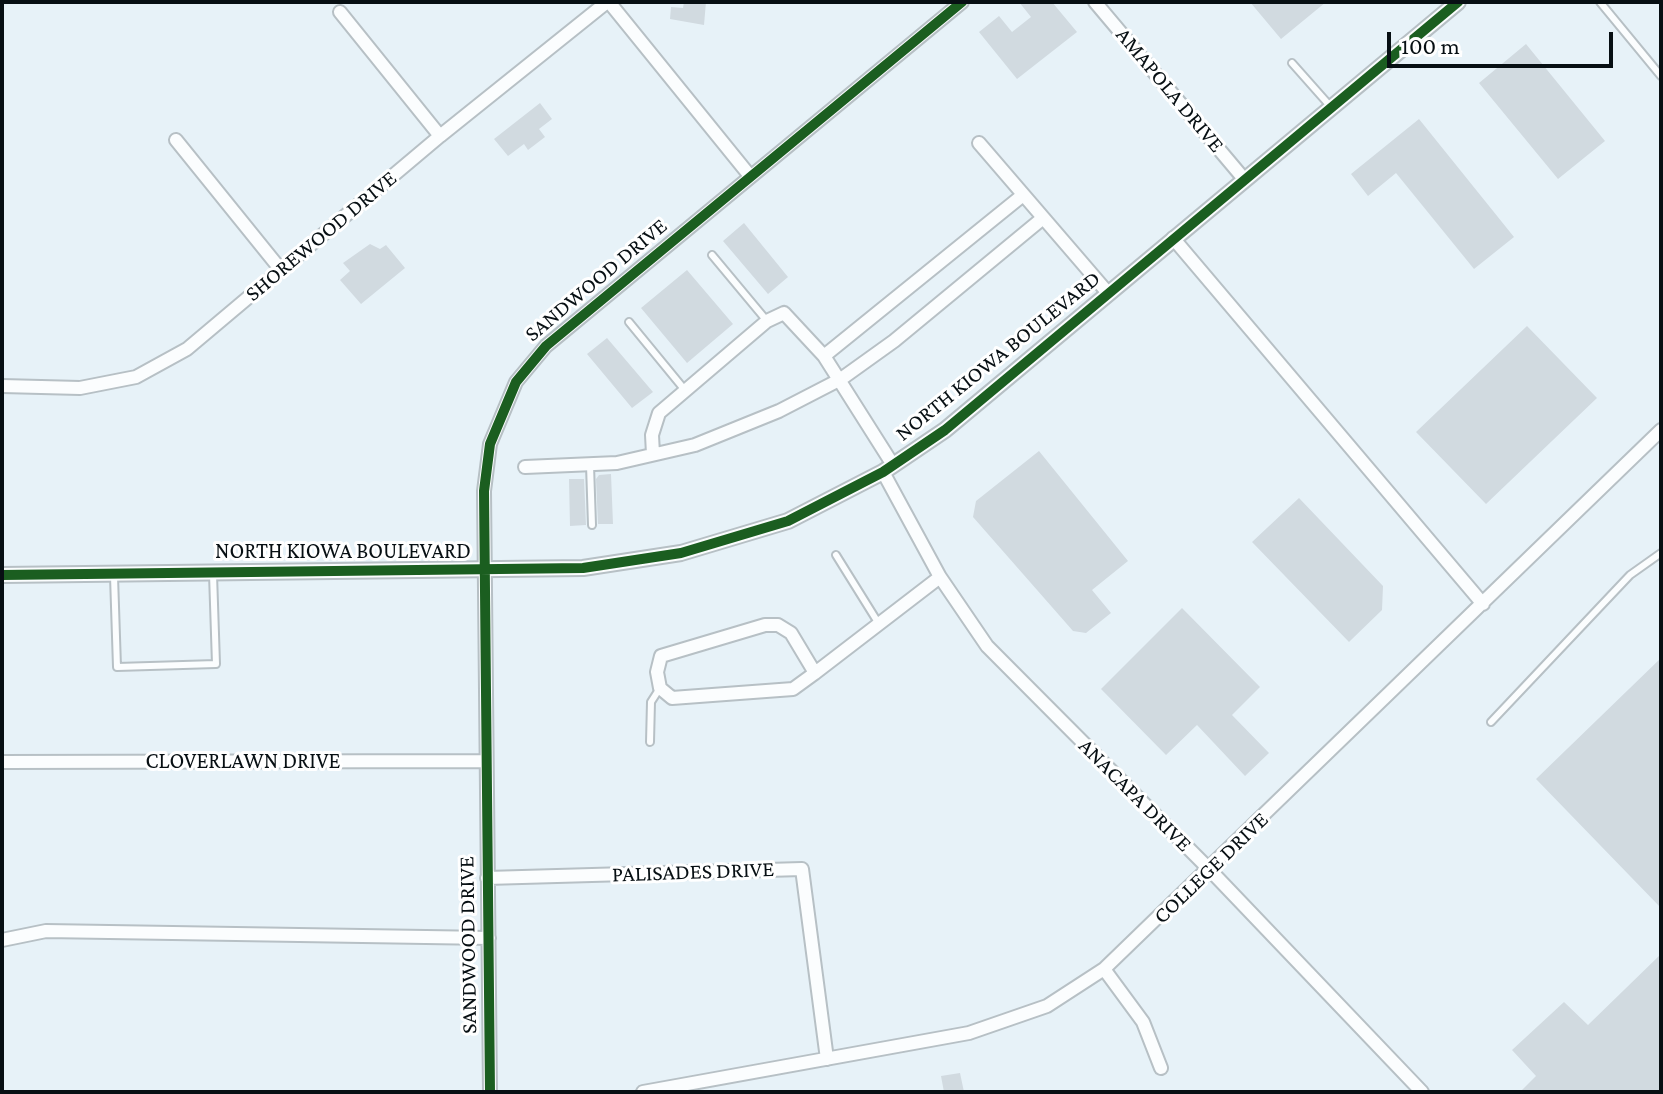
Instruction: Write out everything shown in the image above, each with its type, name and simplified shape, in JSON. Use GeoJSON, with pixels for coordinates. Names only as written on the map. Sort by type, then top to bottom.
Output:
{"type":"FeatureCollection","features":[{"type":"Feature","properties":{"kind":"street","name":"SHOREWOOD DRIVE"},"geometry":{"type":"LineString","coordinates":[[2,386],[80,388],[136,377],[187,349],[440,136],[608,2]]}},
{"type":"Feature","properties":{"kind":"street"},"geometry":{"type":"LineString","coordinates":[[608,2],[750,176]]}},
{"type":"Feature","properties":{"kind":"street","name":"SANDWOOD DRIVE"},"geometry":{"type":"LineString","coordinates":[[490,1092],[484,761],[484,491],[490,444],[516,382],[546,346],[962,2]]}},
{"type":"Feature","properties":{"kind":"street","name":"AMAPOLA DRIVE"},"geometry":{"type":"LineString","coordinates":[[1095,2],[1244,179]]}},
{"type":"Feature","properties":{"kind":"street","name":"NORTH KIOWA BOULEVARD"},"geometry":{"type":"LineString","coordinates":[[2,575],[583,568],[681,553],[788,521],[888,469],[945,430],[1458,2]]}},
{"type":"Feature","properties":{"kind":"street"},"geometry":{"type":"LineString","coordinates":[[340,12],[440,136]]}},
{"type":"Feature","properties":{"kind":"street"},"geometry":{"type":"LineString","coordinates":[[176,140],[281,270]]}},
{"type":"Feature","properties":{"kind":"street"},"geometry":{"type":"LineString","coordinates":[[979,143],[1108,293]]}},
{"type":"Feature","properties":{"kind":"street"},"geometry":{"type":"LineString","coordinates":[[824,356],[1023,195]]}},
{"type":"Feature","properties":{"kind":"street"},"geometry":{"type":"LineString","coordinates":[[525,467],[590,465],[653,454],[723,436],[841,379],[894,341],[1043,218]]}},
{"type":"Feature","properties":{"kind":"street"},"geometry":{"type":"LineString","coordinates":[[1173,238],[1483,604]]}},
{"type":"Feature","properties":{"kind":"street","name":"ANACAPA DRIVE"},"geometry":{"type":"LineString","coordinates":[[767,321],[784,313],[841,379],[940,577],[987,646],[1210,870],[1422,1092]]}},
{"type":"Feature","properties":{"kind":"street"},"geometry":{"type":"LineString","coordinates":[[653,454],[652,435],[659,413],[767,321]]}},
{"type":"Feature","properties":{"kind":"street","name":"COLLEGE DRIVE"},"geometry":{"type":"LineString","coordinates":[[643,1092],[969,1033],[1047,1006],[1104,969],[1210,870],[1661,430]]}},
{"type":"Feature","properties":{"kind":"street"},"geometry":{"type":"LineString","coordinates":[[815,673],[791,633],[778,625],[765,625],[661,656],[657,672],[660,688],[672,698],[793,689],[815,673],[940,577]]}},
{"type":"Feature","properties":{"kind":"street","name":"CLOVERLAWN DRIVE"},"geometry":{"type":"LineString","coordinates":[[2,762],[484,761]]}},
{"type":"Feature","properties":{"kind":"street","name":"PALISADES DRIVE"},"geometry":{"type":"LineString","coordinates":[[487,878],[802,869],[827,1059]]}},
{"type":"Feature","properties":{"kind":"street"},"geometry":{"type":"LineString","coordinates":[[2,940],[46,931],[489,938]]}},
{"type":"Feature","properties":{"kind":"street"},"geometry":{"type":"LineString","coordinates":[[1104,969],[1143,1022],[1161,1068]]}},
{"type":"Feature","properties":{"kind":"lane"},"geometry":{"type":"LineString","coordinates":[[1600,2],[1660,74]]}},
{"type":"Feature","properties":{"kind":"lane"},"geometry":{"type":"LineString","coordinates":[[1292,63],[1331,107]]}},
{"type":"Feature","properties":{"kind":"lane"},"geometry":{"type":"LineString","coordinates":[[712,255],[767,321]]}},
{"type":"Feature","properties":{"kind":"lane"},"geometry":{"type":"LineString","coordinates":[[629,322],[684,389]]}},
{"type":"Feature","properties":{"kind":"lane"},"geometry":{"type":"LineString","coordinates":[[590,465],[592,525]]}},
{"type":"Feature","properties":{"kind":"lane"},"geometry":{"type":"LineString","coordinates":[[1491,722],[1630,575],[1661,553]]}},
{"type":"Feature","properties":{"kind":"lane"},"geometry":{"type":"LineString","coordinates":[[836,555],[879,624]]}},
{"type":"Feature","properties":{"kind":"lane"},"geometry":{"type":"LineString","coordinates":[[114,572],[117,667],[216,664],[213,572]]}},
{"type":"Feature","properties":{"kind":"lane"},"geometry":{"type":"LineString","coordinates":[[650,742],[651,702],[660,688]]}},
{"type":"Feature","properties":{"kind":"building"},"geometry":{"type":"Polygon","coordinates":[[[684,2],[706,2],[704,25],[670,19],[671,7],[683,8],[684,2]]]}},
{"type":"Feature","properties":{"kind":"building"},"geometry":{"type":"Polygon","coordinates":[[[1019,2],[1052,2],[1077,32],[1017,79],[979,32],[999,16],[1012,32],[1031,17],[1019,2]]]}},
{"type":"Feature","properties":{"kind":"building"},"geometry":{"type":"Polygon","coordinates":[[[1250,2],[1326,2],[1281,39],[1250,2]]]}},
{"type":"Feature","properties":{"kind":"building"},"geometry":{"type":"Polygon","coordinates":[[[1526,44],[1605,141],[1558,179],[1479,83],[1526,44]]]}},
{"type":"Feature","properties":{"kind":"building"},"geometry":{"type":"Polygon","coordinates":[[[540,103],[552,119],[539,129],[545,137],[528,150],[524,144],[508,156],[494,139],[540,103]]]}},
{"type":"Feature","properties":{"kind":"building"},"geometry":{"type":"Polygon","coordinates":[[[1419,119],[1514,237],[1474,269],[1396,173],[1368,196],[1351,174],[1419,119]]]}},
{"type":"Feature","properties":{"kind":"building"},"geometry":{"type":"Polygon","coordinates":[[[744,223],[788,277],[768,294],[723,241],[744,223]]]}},
{"type":"Feature","properties":{"kind":"building"},"geometry":{"type":"Polygon","coordinates":[[[370,244],[380,249],[386,245],[405,268],[361,304],[340,280],[350,271],[343,263],[370,244]]]}},
{"type":"Feature","properties":{"kind":"building"},"geometry":{"type":"Polygon","coordinates":[[[687,270],[733,324],[687,363],[641,308],[687,270]]]}},
{"type":"Feature","properties":{"kind":"building"},"geometry":{"type":"Polygon","coordinates":[[[1527,326],[1597,398],[1486,504],[1416,432],[1527,326]]]}},
{"type":"Feature","properties":{"kind":"building"},"geometry":{"type":"Polygon","coordinates":[[[607,338],[653,392],[632,408],[587,354],[607,338]]]}},
{"type":"Feature","properties":{"kind":"building"},"geometry":{"type":"Polygon","coordinates":[[[1039,451],[1128,561],[1092,590],[1111,613],[1086,633],[1073,631],[973,517],[976,501],[1039,451]]]}},
{"type":"Feature","properties":{"kind":"building"},"geometry":{"type":"Polygon","coordinates":[[[611,474],[613,524],[598,524],[596,479],[599,475],[611,474]]]}},
{"type":"Feature","properties":{"kind":"building"},"geometry":{"type":"Polygon","coordinates":[[[569,479],[584,479],[586,525],[570,526],[569,479]]]}},
{"type":"Feature","properties":{"kind":"building"},"geometry":{"type":"Polygon","coordinates":[[[1299,498],[1383,586],[1382,610],[1349,642],[1252,542],[1299,498]]]}},
{"type":"Feature","properties":{"kind":"building"},"geometry":{"type":"Polygon","coordinates":[[[1182,608],[1260,687],[1232,715],[1269,753],[1245,776],[1197,725],[1166,755],[1101,689],[1182,608]]]}},
{"type":"Feature","properties":{"kind":"building"},"geometry":{"type":"Polygon","coordinates":[[[1661,658],[1661,908],[1536,779],[1661,658]]]}},
{"type":"Feature","properties":{"kind":"building"},"geometry":{"type":"Polygon","coordinates":[[[1661,954],[1661,1092],[1520,1092],[1536,1076],[1512,1050],[1564,1002],[1588,1025],[1661,954]]]}},
{"type":"Feature","properties":{"kind":"building"},"geometry":{"type":"Polygon","coordinates":[[[960,1073],[964,1092],[944,1092],[941,1076],[960,1073]]]}},
{"type":"Feature","properties":{"kind":"cycle path"},"geometry":{"type":"LineString","coordinates":[[490,1092],[484,491],[490,444],[516,382],[546,346],[962,2]]}},
{"type":"Feature","properties":{"kind":"cycle path"},"geometry":{"type":"LineString","coordinates":[[2,575],[583,568],[681,553],[788,521],[883,472],[945,430],[1458,2]]}}]}
